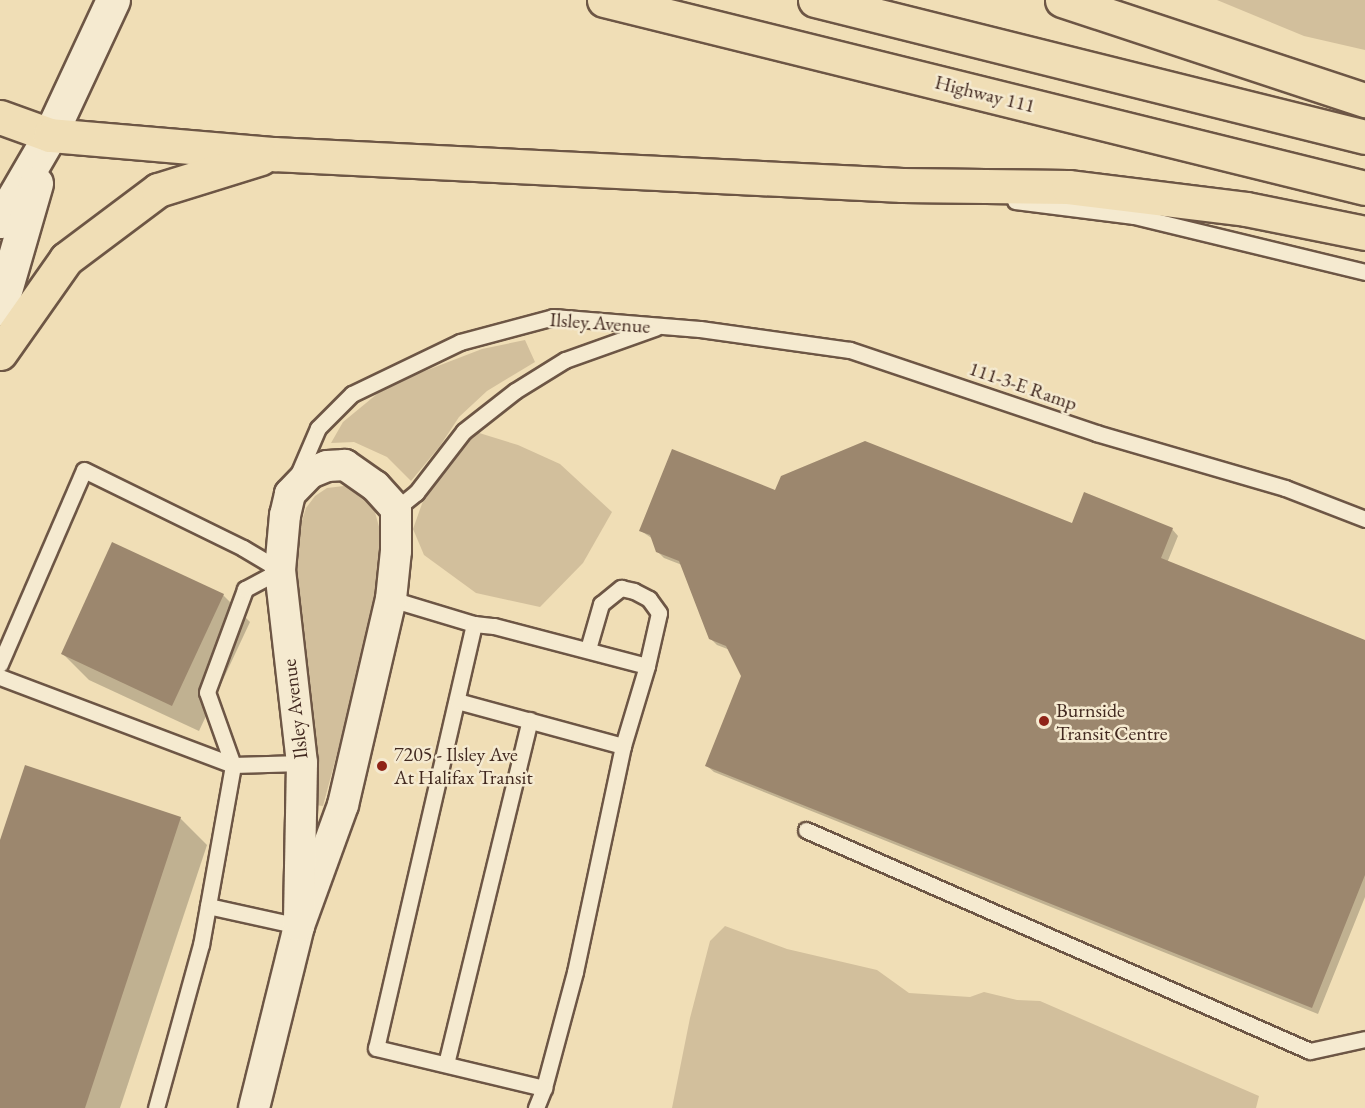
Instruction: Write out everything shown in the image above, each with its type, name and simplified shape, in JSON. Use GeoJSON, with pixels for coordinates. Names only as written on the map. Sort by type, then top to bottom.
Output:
{"type":"FeatureCollection","features":[{"type":"Feature","properties":{"kind":"highway","name":"Highway 111"},"geometry":{"type":"LineString","coordinates":[[604,0],[1365,188]]}},
{"type":"Feature","properties":{"kind":"highway"},"geometry":{"type":"LineString","coordinates":[[815,0],[1365,137]]}},
{"type":"Feature","properties":{"kind":"highway"},"geometry":{"type":"LineString","coordinates":[[1062,0],[1365,100]]}},
{"type":"Feature","properties":{"kind":"highway"},"geometry":{"type":"LineString","coordinates":[[0,117],[50,135],[273,154],[902,185],[1068,187],[1246,210],[1365,233]]}},
{"type":"Feature","properties":{"kind":"highway"},"geometry":{"type":"LineString","coordinates":[[0,353],[66,259],[158,190],[273,154]]}},
{"type":"Feature","properties":{"kind":"main road"},"geometry":{"type":"LineString","coordinates":[[0,221],[50,135],[113,0]]}},
{"type":"Feature","properties":{"kind":"main road"},"geometry":{"type":"LineString","coordinates":[[0,308],[50,135]]}},
{"type":"Feature","properties":{"kind":"street"},"geometry":{"type":"LineString","coordinates":[[290,494],[310,473],[327,466],[345,465],[375,486],[396,509]]}},
{"type":"Feature","properties":{"kind":"street","name":"Ilsley Avenue"},"geometry":{"type":"LineString","coordinates":[[290,494],[285,515],[280,570],[303,763],[299,926]]}},
{"type":"Feature","properties":{"kind":"street","name":"Ilsley Avenue"},"geometry":{"type":"LineString","coordinates":[[254,1108],[299,926],[343,805],[391,599],[396,551],[396,509]]}},
{"type":"Feature","properties":{"kind":"lane"},"geometry":{"type":"LineString","coordinates":[[902,185],[1134,216],[1365,272]]}},
{"type":"Feature","properties":{"kind":"lane","name":"Ilsley Avenue"},"geometry":{"type":"LineString","coordinates":[[290,494],[318,428],[352,394],[426,356],[460,342],[553,317],[660,326]]}},
{"type":"Feature","properties":{"kind":"lane","name":"Ilsley Avenue"},"geometry":{"type":"LineString","coordinates":[[396,509],[416,493],[464,431],[515,391],[566,360],[660,326]]}},
{"type":"Feature","properties":{"kind":"lane","name":"111-3-E Ramp"},"geometry":{"type":"LineString","coordinates":[[660,326],[850,350],[1096,432],[1285,488],[1365,519]]}},
{"type":"Feature","properties":{"kind":"lane"},"geometry":{"type":"LineString","coordinates":[[0,664],[84,470],[243,548],[280,570]]}},
{"type":"Feature","properties":{"kind":"lane"},"geometry":{"type":"LineString","coordinates":[[156,1108],[201,945],[232,765],[207,692],[245,589],[280,570]]}},
{"type":"Feature","properties":{"kind":"lane"},"geometry":{"type":"LineString","coordinates":[[536,1108],[544,1088],[574,972],[623,746],[647,666],[659,613],[649,599],[634,591],[621,588],[601,604],[588,649]]}},
{"type":"Feature","properties":{"kind":"lane"},"geometry":{"type":"LineString","coordinates":[[391,599],[474,624],[494,626],[647,666]]}},
{"type":"Feature","properties":{"kind":"lane"},"geometry":{"type":"LineString","coordinates":[[474,624],[376,1048],[544,1088]]}},
{"type":"Feature","properties":{"kind":"lane"},"geometry":{"type":"LineString","coordinates":[[0,677],[232,765],[303,763]]}},
{"type":"Feature","properties":{"kind":"lane"},"geometry":{"type":"LineString","coordinates":[[457,701],[623,746]]}},
{"type":"Feature","properties":{"kind":"lane"},"geometry":{"type":"LineString","coordinates":[[446,1064],[530,720]]}},
{"type":"Feature","properties":{"kind":"lane"},"geometry":{"type":"LineString","coordinates":[[806,830],[1310,1051],[1365,1039]]}},
{"type":"Feature","properties":{"kind":"lane"},"geometry":{"type":"LineString","coordinates":[[208,906],[299,926]]}},
{"type":"Feature","properties":{"kind":"shaded area"},"geometry":{"type":"Polygon","coordinates":[[[1217,0],[1365,0],[1365,50],[1304,36],[1217,0]]]}},
{"type":"Feature","properties":{"kind":"shaded area"},"geometry":{"type":"Polygon","coordinates":[[[525,340],[535,362],[487,391],[459,417],[440,446],[411,481],[387,457],[354,442],[331,443],[343,422],[377,394],[404,379],[482,349],[525,340]]]}},
{"type":"Feature","properties":{"kind":"shaded area"},"geometry":{"type":"Polygon","coordinates":[[[476,432],[518,445],[560,464],[612,512],[583,563],[540,607],[476,593],[424,555],[413,529],[434,470],[476,432]]]}},
{"type":"Feature","properties":{"kind":"shaded area"},"geometry":{"type":"Polygon","coordinates":[[[344,486],[361,493],[373,505],[381,534],[381,571],[360,667],[323,806],[315,805],[313,716],[297,635],[295,564],[299,530],[306,508],[315,496],[327,488],[344,486]]]}},
{"type":"Feature","properties":{"kind":"shaded area"},"geometry":{"type":"Polygon","coordinates":[[[725,926],[787,949],[877,970],[909,993],[970,997],[984,992],[1017,1000],[1040,1001],[1259,1096],[1256,1108],[672,1108],[690,1018],[710,941],[725,926]]]}},
{"type":"Feature","properties":{"kind":"building","name":"Burnside Transit Centre"},"geometry":{"type":"Polygon","coordinates":[[[865,441],[1072,523],[1084,492],[1173,528],[1161,558],[1365,640],[1365,875],[1312,1008],[705,766],[741,676],[726,646],[709,639],[679,561],[656,552],[650,535],[639,531],[672,449],[775,490],[781,476],[865,441]]]}},
{"type":"Feature","properties":{"kind":"building"},"geometry":{"type":"Polygon","coordinates":[[[112,542],[224,594],[172,706],[61,654],[112,542]]]}},
{"type":"Feature","properties":{"kind":"building"},"geometry":{"type":"Polygon","coordinates":[[[25,765],[181,817],[85,1108],[0,1108],[0,840],[25,765]]]}},
{"type":"Feature","properties":{"kind":"place","name":"Burnside Transit Centre"},"geometry":{"type":"Point","coordinates":[1044,721]}},
{"type":"Feature","properties":{"kind":"place","name":"7205 - Ilsley Ave At Halifax Transit"},"geometry":{"type":"Point","coordinates":[382,766]}}]}
